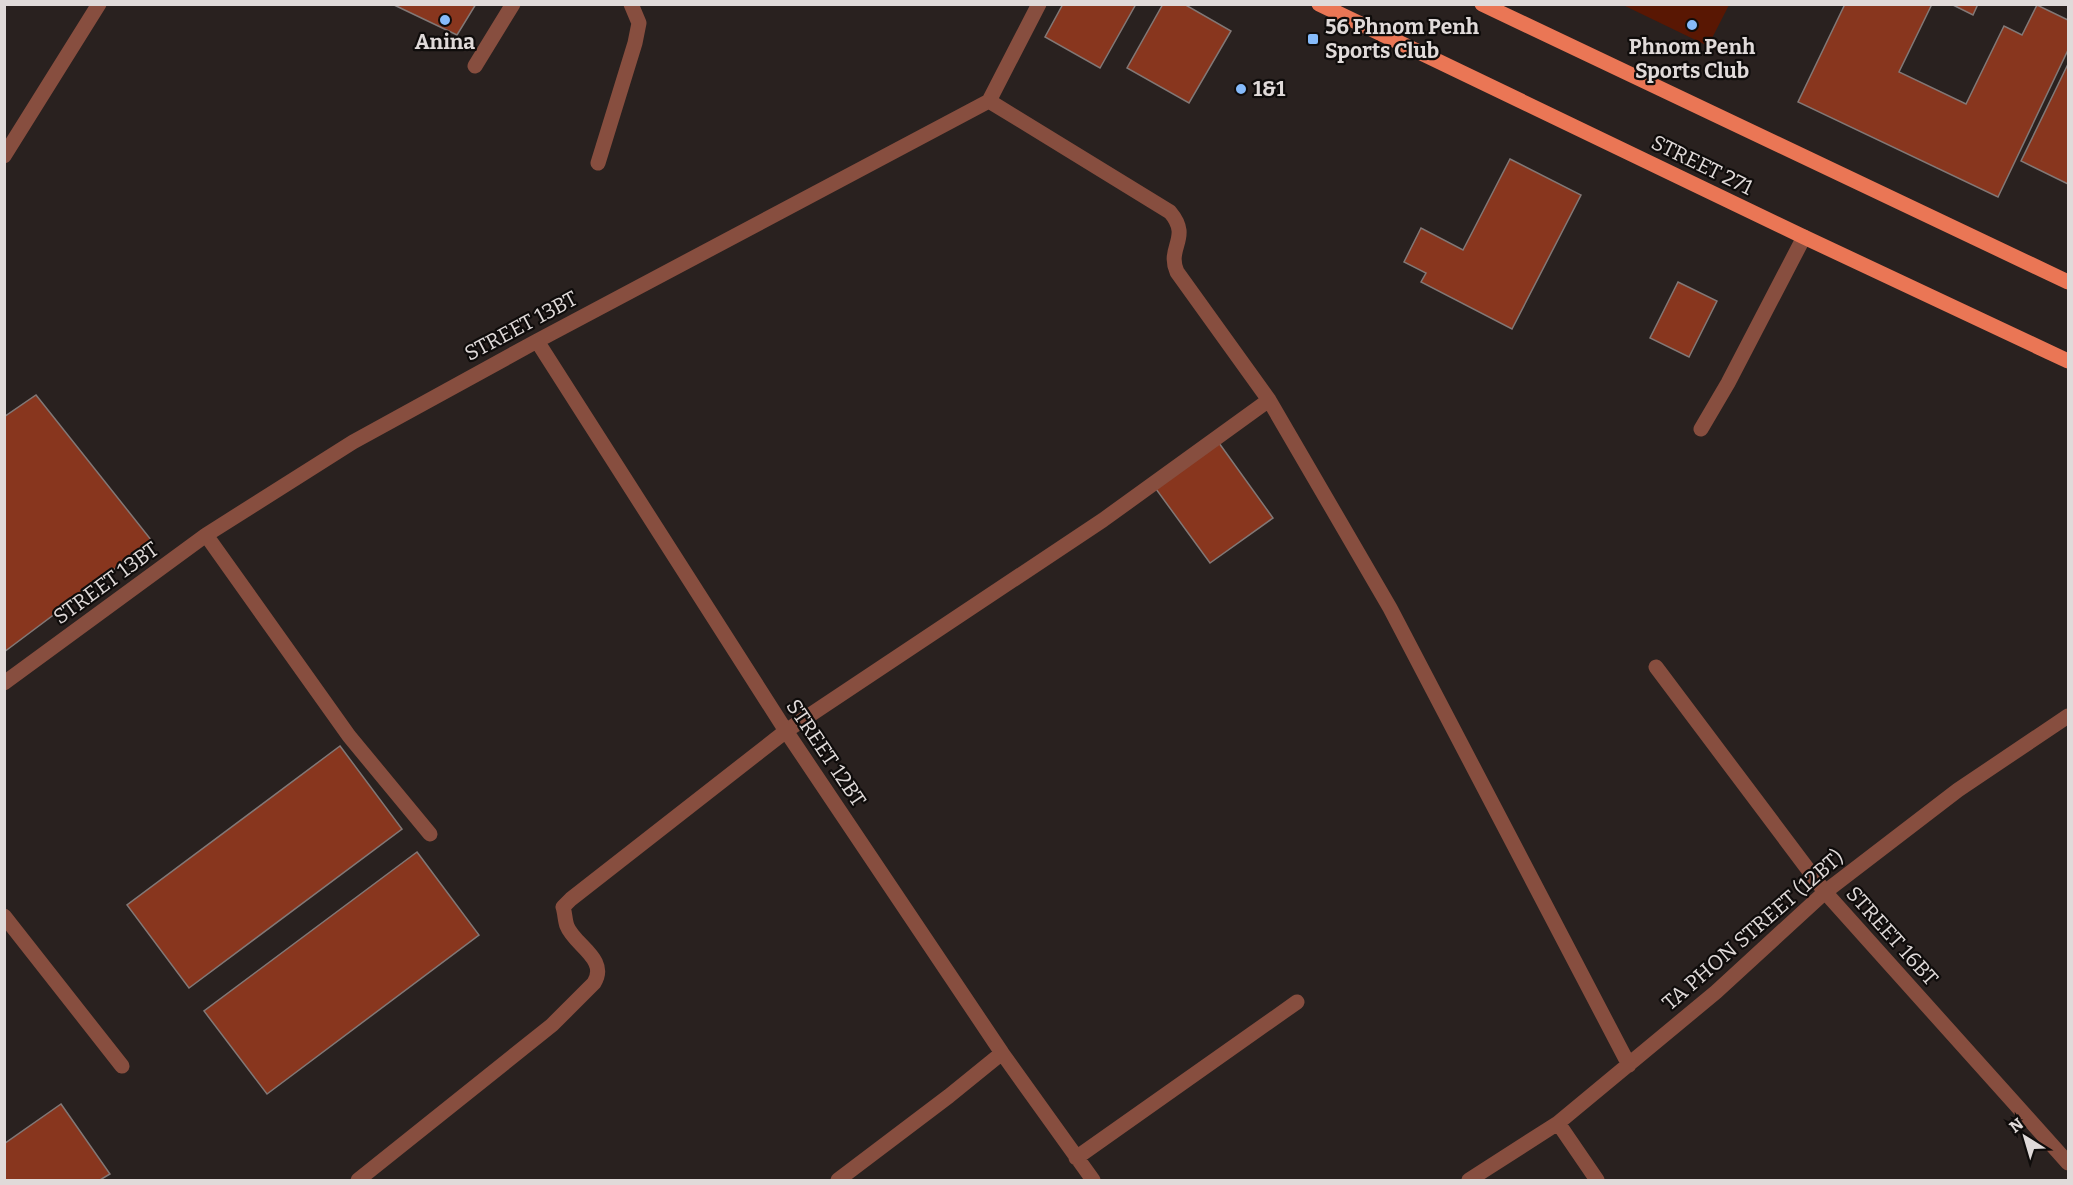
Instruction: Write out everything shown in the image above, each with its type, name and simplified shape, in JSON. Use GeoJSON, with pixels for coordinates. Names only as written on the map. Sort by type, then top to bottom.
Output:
{"type":"FeatureCollection","features":[{"type":"Feature","properties":{"kind":"main road","name":"STREET 271"},"geometry":{"type":"LineString","coordinates":[[1319,4],[2068,361]]}},
{"type":"Feature","properties":{"kind":"main road"},"geometry":{"type":"LineString","coordinates":[[1482,4],[2068,282]]}},
{"type":"Feature","properties":{"kind":"street"},"geometry":{"type":"LineString","coordinates":[[4,156],[99,4]]}},
{"type":"Feature","properties":{"kind":"street"},"geometry":{"type":"LineString","coordinates":[[475,66],[513,4]]}},
{"type":"Feature","properties":{"kind":"street"},"geometry":{"type":"LineString","coordinates":[[598,163],[639,24],[631,4]]}},
{"type":"Feature","properties":{"kind":"street"},"geometry":{"type":"LineString","coordinates":[[1039,4],[989,101],[1170,212],[1178,221],[1180,233],[1174,254],[1177,272],[1269,400],[1390,608],[1629,1065]]}},
{"type":"Feature","properties":{"kind":"street","name":"STREET 13BT"},"geometry":{"type":"LineString","coordinates":[[4,683],[206,535],[353,441],[989,101]]}},
{"type":"Feature","properties":{"kind":"street"},"geometry":{"type":"LineString","coordinates":[[1701,429],[1728,383],[1804,237]]}},
{"type":"Feature","properties":{"kind":"street","name":"STREET 12BT"},"geometry":{"type":"LineString","coordinates":[[537,341],[786,731],[1002,1053],[1093,1180]]}},
{"type":"Feature","properties":{"kind":"street"},"geometry":{"type":"LineString","coordinates":[[358,1180],[552,1025],[594,983],[598,976],[597,963],[567,927],[564,907],[571,899],[786,731],[1103,520],[1269,400]]}},
{"type":"Feature","properties":{"kind":"street"},"geometry":{"type":"LineString","coordinates":[[206,535],[349,736],[430,834]]}},
{"type":"Feature","properties":{"kind":"street","name":"STREET 16BT"},"geometry":{"type":"LineString","coordinates":[[1656,667],[1825,892],[2068,1163]]}},
{"type":"Feature","properties":{"kind":"street","name":"TA PHON STREET (12BT)"},"geometry":{"type":"LineString","coordinates":[[1469,1180],[1558,1123],[1716,992],[1825,892],[1958,790],[2068,716]]}},
{"type":"Feature","properties":{"kind":"street"},"geometry":{"type":"LineString","coordinates":[[4,916],[122,1066]]}},
{"type":"Feature","properties":{"kind":"street"},"geometry":{"type":"LineString","coordinates":[[1076,1158],[1297,1002]]}},
{"type":"Feature","properties":{"kind":"street"},"geometry":{"type":"LineString","coordinates":[[838,1180],[1002,1053]]}},
{"type":"Feature","properties":{"kind":"street"},"geometry":{"type":"LineString","coordinates":[[1558,1123],[1596,1180]]}},
{"type":"Feature","properties":{"kind":"shaded area","name":"Phnom Penh Sports Club"},"geometry":{"type":"Polygon","coordinates":[[[1623,5],[1729,5],[1708,46],[1623,5]]]}},
{"type":"Feature","properties":{"kind":"building","name":"Anina"},"geometry":{"type":"Polygon","coordinates":[[[392,4],[476,4],[457,35],[392,4]]]}},
{"type":"Feature","properties":{"kind":"building"},"geometry":{"type":"Polygon","coordinates":[[[1063,4],[1136,4],[1100,68],[1045,37],[1063,4]]]}},
{"type":"Feature","properties":{"kind":"building"},"geometry":{"type":"Polygon","coordinates":[[[1163,4],[1184,4],[1231,31],[1189,103],[1127,68],[1163,4]]]}},
{"type":"Feature","properties":{"kind":"building"},"geometry":{"type":"Polygon","coordinates":[[[1845,4],[1932,4],[1899,72],[1966,104],[2004,26],[2022,35],[2037,5],[2068,20],[2068,50],[1998,197],[1798,102],[1845,4]]]}},
{"type":"Feature","properties":{"kind":"building"},"geometry":{"type":"Polygon","coordinates":[[[1951,4],[1978,4],[1973,15],[1951,4]]]}},
{"type":"Feature","properties":{"kind":"building"},"geometry":{"type":"Polygon","coordinates":[[[2068,64],[2068,184],[2021,161],[2068,64]]]}},
{"type":"Feature","properties":{"kind":"building"},"geometry":{"type":"Polygon","coordinates":[[[1510,159],[1581,195],[1512,329],[1421,282],[1426,273],[1404,262],[1421,228],[1463,250],[1510,159]]]}},
{"type":"Feature","properties":{"kind":"building"},"geometry":{"type":"Polygon","coordinates":[[[1678,282],[1717,301],[1689,357],[1650,338],[1678,282]]]}},
{"type":"Feature","properties":{"kind":"building"},"geometry":{"type":"Polygon","coordinates":[[[36,395],[152,541],[4,652],[4,417],[36,395]]]}},
{"type":"Feature","properties":{"kind":"building"},"geometry":{"type":"Polygon","coordinates":[[[1219,443],[1273,518],[1210,563],[1156,489],[1219,443]]]}},
{"type":"Feature","properties":{"kind":"building"},"geometry":{"type":"Polygon","coordinates":[[[340,746],[402,829],[189,988],[127,905],[340,746]]]}},
{"type":"Feature","properties":{"kind":"building"},"geometry":{"type":"Polygon","coordinates":[[[417,852],[479,935],[267,1094],[204,1011],[417,852]]]}},
{"type":"Feature","properties":{"kind":"building"},"geometry":{"type":"Polygon","coordinates":[[[61,1104],[110,1174],[100,1180],[4,1180],[4,1144],[61,1104]]]}},
{"type":"Feature","properties":{"kind":"place","name":"Anina"},"geometry":{"type":"Point","coordinates":[445,20]}},
{"type":"Feature","properties":{"kind":"place","name":"Phnom Penh Sports Club"},"geometry":{"type":"Point","coordinates":[1692,25]}},
{"type":"Feature","properties":{"kind":"place","name":"56 Phnom Penh Sports Club"},"geometry":{"type":"Point","coordinates":[1313,39]}},
{"type":"Feature","properties":{"kind":"place","name":"1&1"},"geometry":{"type":"Point","coordinates":[1241,89]}}]}
